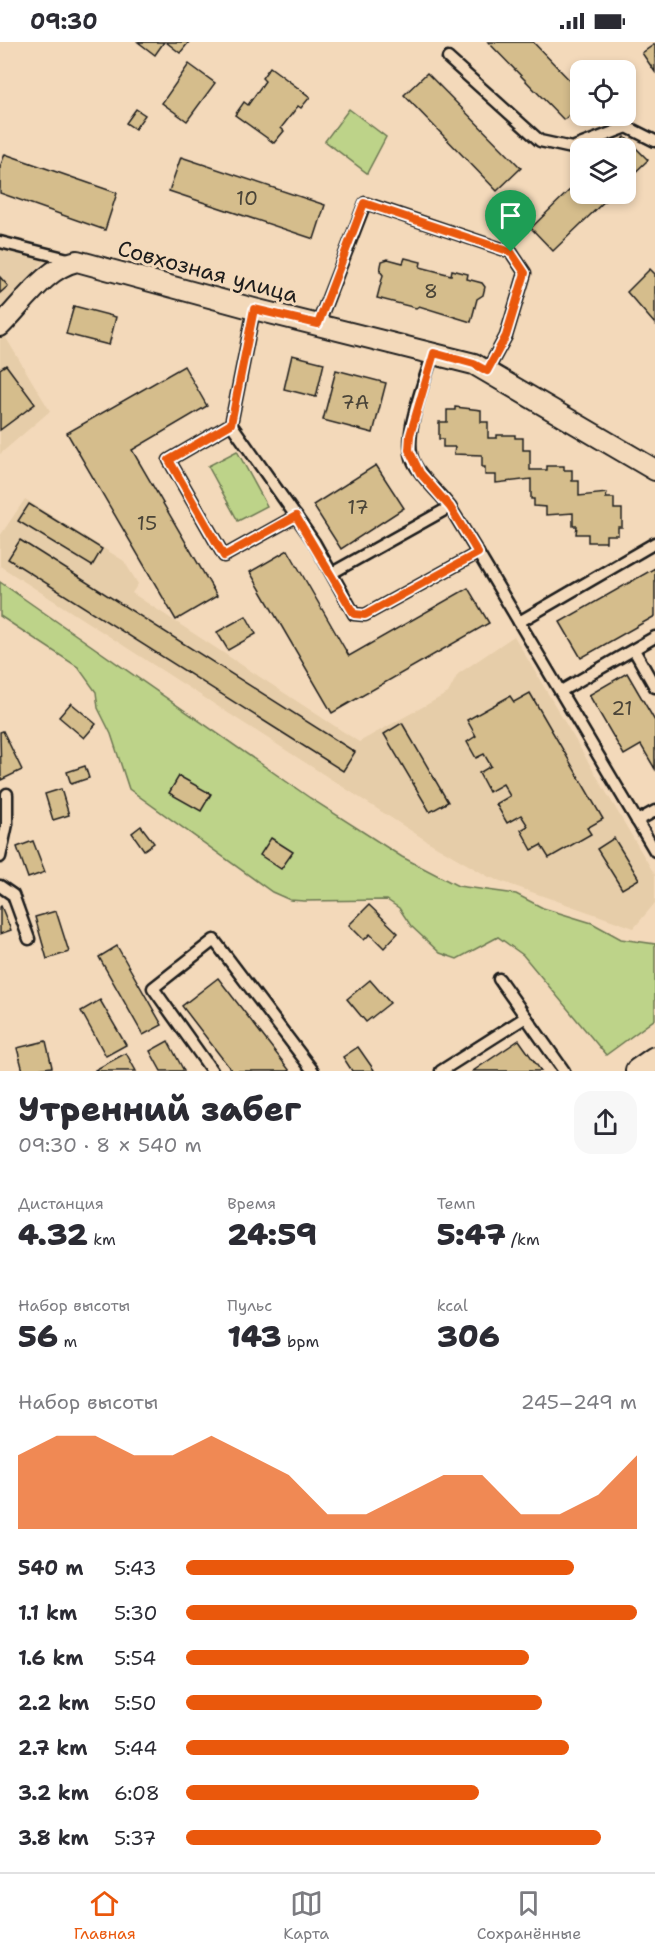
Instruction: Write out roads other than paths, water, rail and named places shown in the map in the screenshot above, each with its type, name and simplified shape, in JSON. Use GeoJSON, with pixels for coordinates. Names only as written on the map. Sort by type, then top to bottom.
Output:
{"type":"FeatureCollection","features":[{"type":"Feature","properties":{"kind":"street","name":"Совхозная улица"},"geometry":{"type":"LineString","coordinates":[[77,261],[254,309],[474,364],[655,470]]}},
{"type":"Feature","properties":{"kind":"street"},"geometry":{"type":"LineString","coordinates":[[0,326],[52,272],[62,264],[77,261]]}},
{"type":"Feature","properties":{"kind":"street"},"geometry":{"type":"LineString","coordinates":[[638,1071],[655,1059]]}},
{"type":"Feature","properties":{"kind":"lane"},"geometry":{"type":"LineString","coordinates":[[448,58],[540,141],[572,148],[627,127],[655,141]]}},
{"type":"Feature","properties":{"kind":"lane"},"geometry":{"type":"LineString","coordinates":[[318,324],[364,203],[511,252],[525,273],[506,336],[487,371]]}},
{"type":"Feature","properties":{"kind":"lane"},"geometry":{"type":"LineString","coordinates":[[0,242],[77,261]]}},
{"type":"Feature","properties":{"kind":"lane"},"geometry":{"type":"LineString","coordinates":[[254,309],[231,424],[296,516],[332,573],[354,614],[365,615],[478,553]]}},
{"type":"Feature","properties":{"kind":"lane"},"geometry":{"type":"LineString","coordinates":[[434,353],[410,435],[409,450],[420,473],[450,507],[655,851]]}},
{"type":"Feature","properties":{"kind":"lane"},"geometry":{"type":"LineString","coordinates":[[231,424],[169,460],[224,556],[296,516]]}},
{"type":"Feature","properties":{"kind":"lane"},"geometry":{"type":"LineString","coordinates":[[332,573],[450,507]]}},
{"type":"Feature","properties":{"kind":"lane"},"geometry":{"type":"LineString","coordinates":[[519,622],[655,543]]}},
{"type":"Feature","properties":{"kind":"lane"},"geometry":{"type":"LineString","coordinates":[[561,691],[655,637]]}},
{"type":"Feature","properties":{"kind":"lane"},"geometry":{"type":"LineString","coordinates":[[633,650],[655,687]]}},
{"type":"Feature","properties":{"kind":"lane"},"geometry":{"type":"LineString","coordinates":[[0,857],[7,824],[7,794]]}},
{"type":"Feature","properties":{"kind":"lane"},"geometry":{"type":"LineString","coordinates":[[637,821],[655,811]]}},
{"type":"Feature","properties":{"kind":"lane"},"geometry":{"type":"LineString","coordinates":[[0,876],[0,886],[13,895],[29,939]]}},
{"type":"Feature","properties":{"kind":"lane"},"geometry":{"type":"LineString","coordinates":[[212,1071],[153,988],[214,940],[314,1071]]}},
{"type":"Feature","properties":{"kind":"lane"},"geometry":{"type":"LineString","coordinates":[[499,979],[564,1071]]}},
{"type":"Feature","properties":{"kind":"lane"},"geometry":{"type":"LineString","coordinates":[[441,1071],[526,1017]]}}]}
